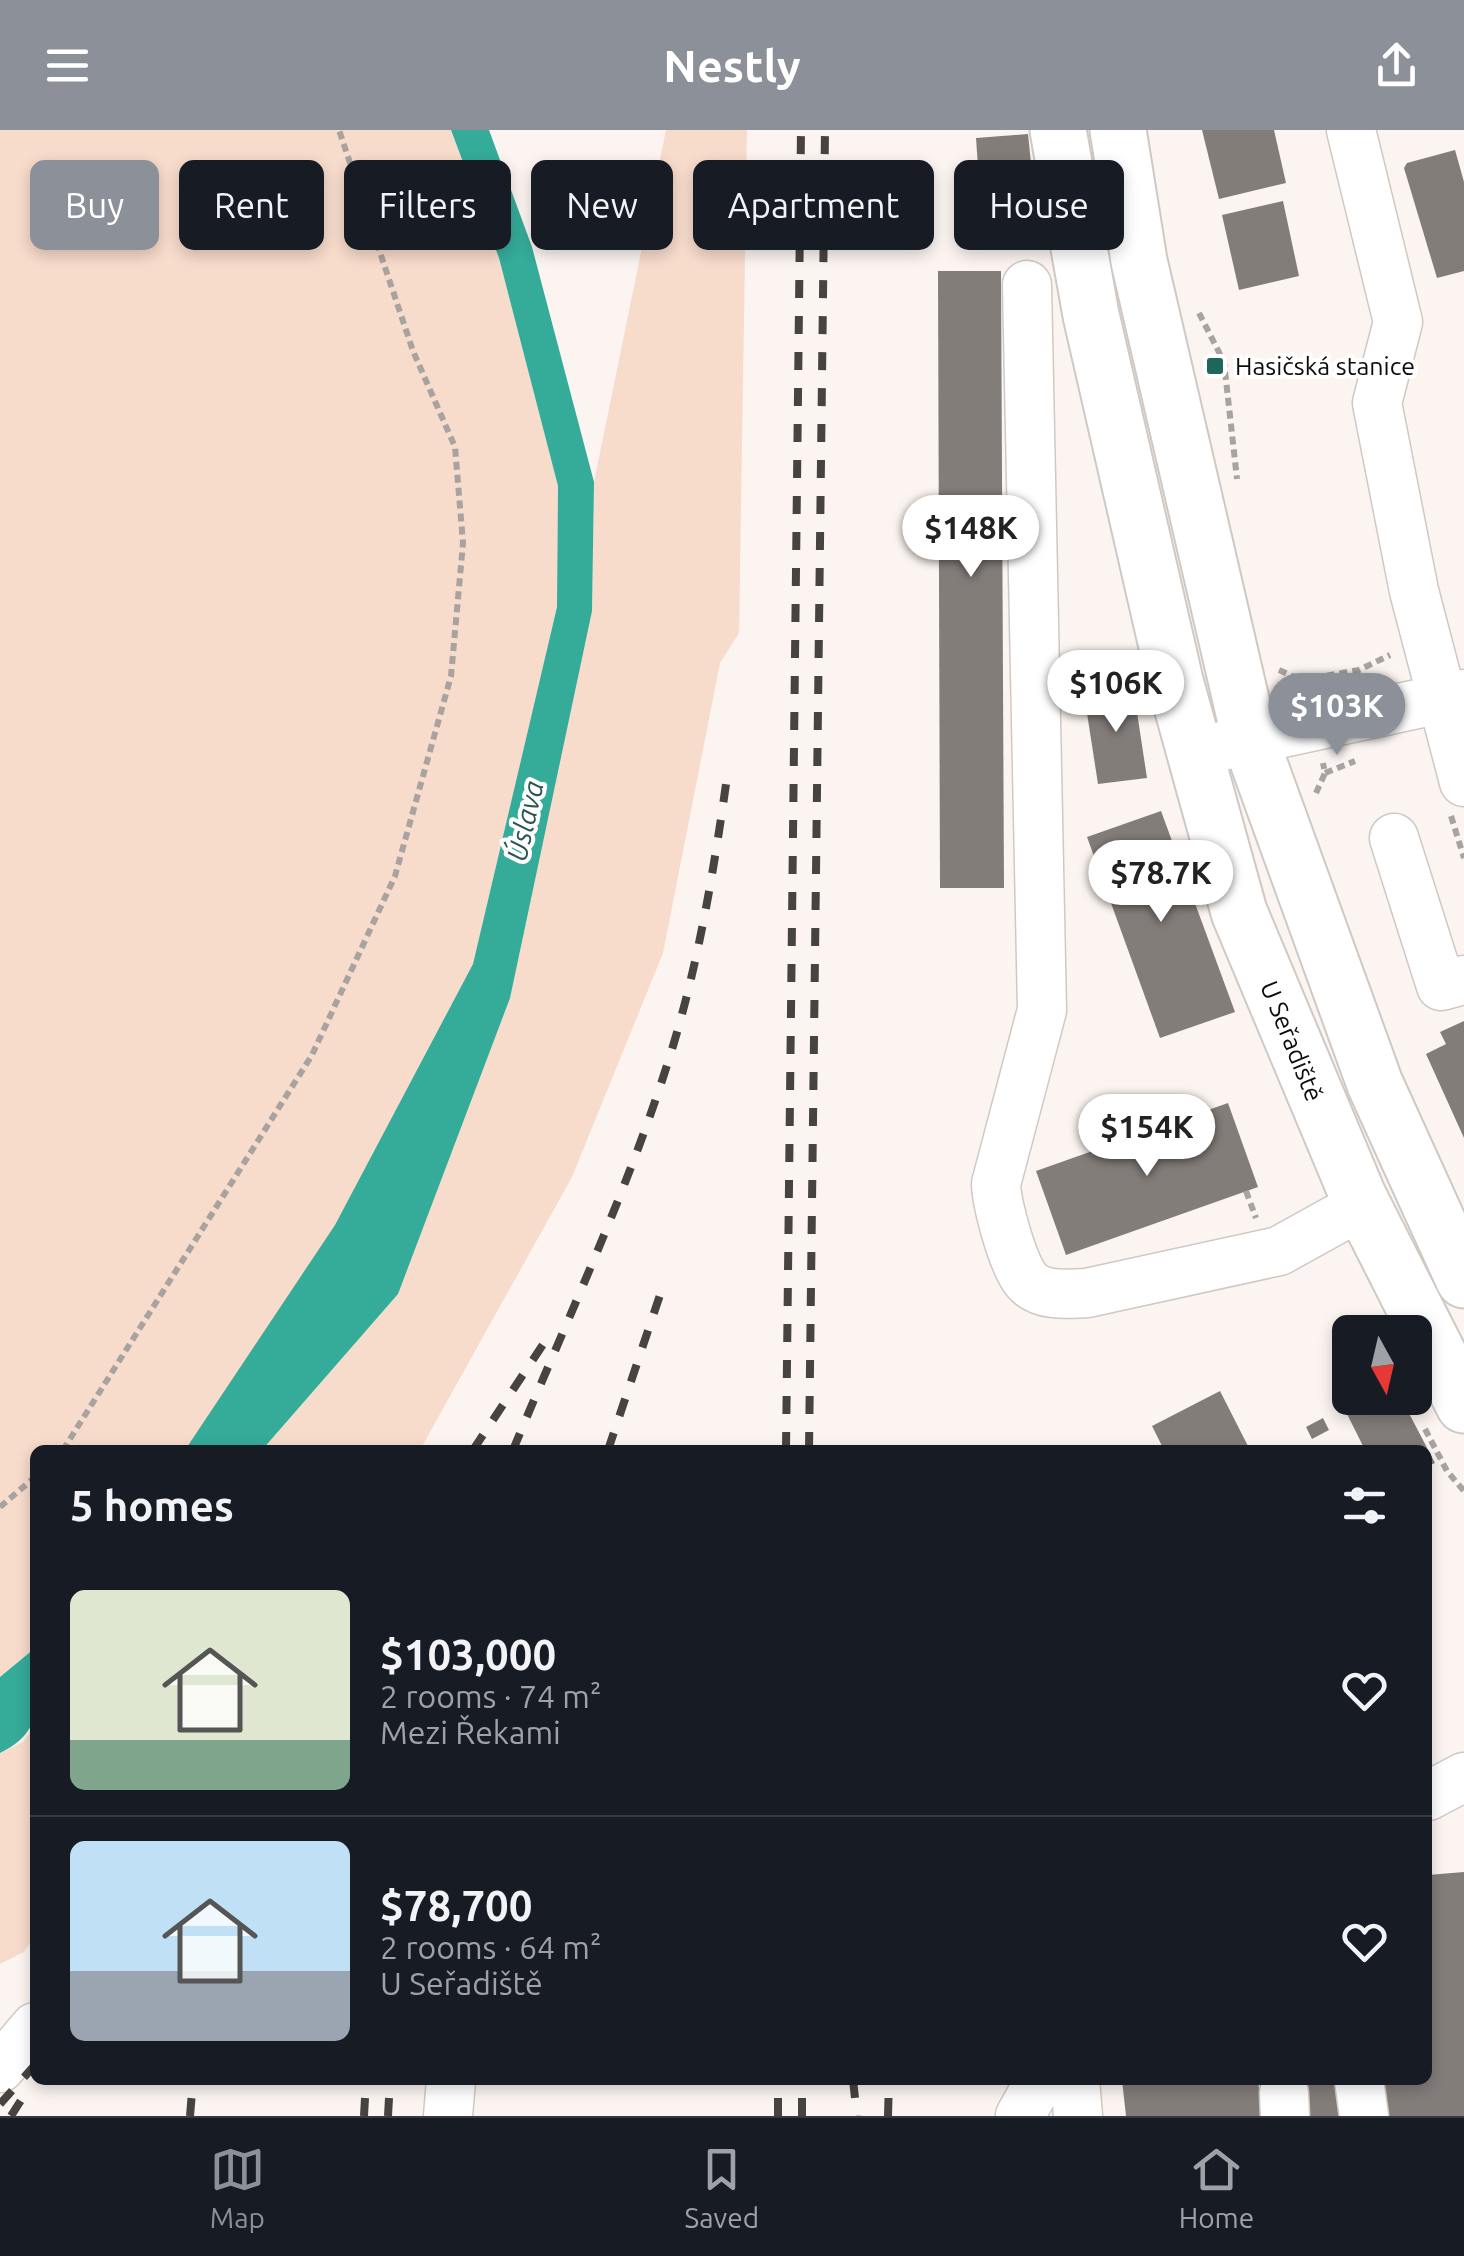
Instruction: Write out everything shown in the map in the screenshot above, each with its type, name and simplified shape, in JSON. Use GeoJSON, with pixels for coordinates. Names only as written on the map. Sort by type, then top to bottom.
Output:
{"type":"FeatureCollection","features":[{"type":"Feature","properties":{"kind":"main road","name":"U Seřadiště"},"geometry":{"type":"LineString","coordinates":[[1058,130],[1091,315],[1195,752],[1240,912],[1362,1205],[1440,1409]]}},
{"type":"Feature","properties":{"kind":"main road"},"geometry":{"type":"LineString","coordinates":[[1118,130],[1139,261],[1250,739],[1375,1084],[1464,1280]]}},
{"type":"Feature","properties":{"kind":"street"},"geometry":{"type":"LineString","coordinates":[[1351,130],[1398,322],[1377,403],[1452,696],[1464,782]]}},
{"type":"Feature","properties":{"kind":"street"},"geometry":{"type":"LineString","coordinates":[[1027,286],[1042,1010],[996,1184],[997,1202],[1020,1268],[1027,1282],[1041,1290],[1056,1294],[1087,1293],[1278,1251],[1362,1205]]}},
{"type":"Feature","properties":{"kind":"street"},"geometry":{"type":"LineString","coordinates":[[1195,752],[1250,739],[1307,701],[1452,696]]}},
{"type":"Feature","properties":{"kind":"street"},"geometry":{"type":"LineString","coordinates":[[1394,838],[1441,986],[1464,980]]}},
{"type":"Feature","properties":{"kind":"street"},"geometry":{"type":"LineString","coordinates":[[1432,1794],[1464,1777]]}},
{"type":"Feature","properties":{"kind":"street"},"geometry":{"type":"LineString","coordinates":[[0,2068],[30,2033]]}},
{"type":"Feature","properties":{"kind":"street"},"geometry":{"type":"LineString","coordinates":[[448,2116],[451,2085]]}},
{"type":"Feature","properties":{"kind":"street"},"geometry":{"type":"LineString","coordinates":[[1020,2116],[1037,2085]]}},
{"type":"Feature","properties":{"kind":"street"},"geometry":{"type":"LineString","coordinates":[[1075,2085],[1078,2116]]}},
{"type":"Feature","properties":{"kind":"street"},"geometry":{"type":"LineString","coordinates":[[1360,2085],[1364,2116]]}},
{"type":"Feature","properties":{"kind":"path"},"geometry":{"type":"LineString","coordinates":[[66,1445],[312,1055],[395,876],[450,676],[464,543],[455,447],[413,351],[339,130]]}},
{"type":"Feature","properties":{"kind":"path"},"geometry":{"type":"LineString","coordinates":[[1196,307],[1224,362],[1238,490]]}},
{"type":"Feature","properties":{"kind":"path"},"geometry":{"type":"LineString","coordinates":[[1307,701],[1390,655],[1397,644]]}},
{"type":"Feature","properties":{"kind":"path"},"geometry":{"type":"LineString","coordinates":[[1270,665],[1307,701],[1326,773],[1310,806]]}},
{"type":"Feature","properties":{"kind":"path"},"geometry":{"type":"LineString","coordinates":[[1326,773],[1372,754]]}},
{"type":"Feature","properties":{"kind":"path"},"geometry":{"type":"LineString","coordinates":[[1246,1191],[1258,1222]]}},
{"type":"Feature","properties":{"kind":"path"},"geometry":{"type":"LineString","coordinates":[[1440,1409],[1447,1471],[1464,1491]]}},
{"type":"Feature","properties":{"kind":"path"},"geometry":{"type":"LineString","coordinates":[[0,1507],[30,1481]]}},
{"type":"Feature","properties":{"kind":"shaded area"},"geometry":{"type":"Polygon","coordinates":[[[0,130],[451,130],[462,160],[344,160],[344,250],[496,250],[558,486],[557,607],[473,964],[335,1225],[188,1445],[30,1445],[30,1652],[0,1677],[0,130]]]}},
{"type":"Feature","properties":{"kind":"shaded area"},"geometry":{"type":"Polygon","coordinates":[[[666,130],[747,130],[747,160],[693,160],[693,250],[745,250],[739,633],[720,663],[663,953],[572,1177],[423,1445],[266,1445],[398,1294],[592,611],[594,482],[641,250],[673,250],[673,160],[660,160],[666,130]]]}},
{"type":"Feature","properties":{"kind":"shaded area"},"geometry":{"type":"Polygon","coordinates":[[[30,1733],[30,1943],[24,1952],[0,1964],[0,1753],[23,1742],[30,1733]]]}},
{"type":"Feature","properties":{"kind":"water"},"geometry":{"type":"Polygon","coordinates":[[[451,130],[489,130],[500,160],[462,160],[451,130]]]}},
{"type":"Feature","properties":{"kind":"water","name":"Úslava"},"geometry":{"type":"Polygon","coordinates":[[[511,190],[533,250],[594,482],[592,611],[510,998],[398,1294],[266,1445],[188,1445],[335,1225],[473,964],[557,607],[558,486],[496,250],[511,250],[511,190]]]}},
{"type":"Feature","properties":{"kind":"water"},"geometry":{"type":"Polygon","coordinates":[[[30,1652],[30,1727],[16,1744],[0,1753],[0,1677],[30,1652]]]}},
{"type":"Feature","properties":{"kind":"building"},"geometry":{"type":"Polygon","coordinates":[[[1202,130],[1274,130],[1286,183],[1219,199],[1202,130]]]}},
{"type":"Feature","properties":{"kind":"building"},"geometry":{"type":"Polygon","coordinates":[[[1028,134],[1031,160],[978,160],[976,138],[1028,134]]]}},
{"type":"Feature","properties":{"kind":"building"},"geometry":{"type":"Polygon","coordinates":[[[1455,150],[1464,182],[1464,271],[1437,278],[1404,168],[1407,163],[1455,150]]]}},
{"type":"Feature","properties":{"kind":"building"},"geometry":{"type":"Polygon","coordinates":[[[1283,201],[1299,276],[1239,290],[1222,215],[1283,201]]]}},
{"type":"Feature","properties":{"kind":"building"},"geometry":{"type":"Polygon","coordinates":[[[938,271],[1001,271],[1004,888],[940,888],[938,271]]]}},
{"type":"Feature","properties":{"kind":"building"},"geometry":{"type":"Polygon","coordinates":[[[1133,686],[1147,778],[1098,784],[1084,694],[1133,686]]]}},
{"type":"Feature","properties":{"kind":"building"},"geometry":{"type":"Polygon","coordinates":[[[1161,811],[1235,1012],[1160,1038],[1087,837],[1161,811]]]}},
{"type":"Feature","properties":{"kind":"building"},"geometry":{"type":"Polygon","coordinates":[[[1464,1021],[1464,1138],[1426,1054],[1446,1044],[1440,1032],[1464,1021]]]}},
{"type":"Feature","properties":{"kind":"building"},"geometry":{"type":"Polygon","coordinates":[[[1228,1103],[1258,1187],[1066,1255],[1036,1171],[1228,1103]]]}},
{"type":"Feature","properties":{"kind":"building"},"geometry":{"type":"Polygon","coordinates":[[[1220,1391],[1247,1445],[1162,1445],[1152,1426],[1220,1391]]]}},
{"type":"Feature","properties":{"kind":"building"},"geometry":{"type":"Polygon","coordinates":[[[1348,1415],[1410,1415],[1426,1445],[1362,1445],[1348,1415]]]}},
{"type":"Feature","properties":{"kind":"building"},"geometry":{"type":"Polygon","coordinates":[[[1323,1418],[1329,1430],[1312,1439],[1306,1427],[1323,1418]]]}},
{"type":"Feature","properties":{"kind":"building"},"geometry":{"type":"Polygon","coordinates":[[[1464,1872],[1464,2116],[1382,2116],[1379,2085],[1432,2085],[1432,1875],[1464,1872]]]}},
{"type":"Feature","properties":{"kind":"building"},"geometry":{"type":"Polygon","coordinates":[[[1123,2085],[1259,2085],[1262,2116],[1126,2116],[1123,2085]]]}},
{"type":"Feature","properties":{"kind":"building"},"geometry":{"type":"Polygon","coordinates":[[[1302,2085],[1336,2085],[1339,2116],[1304,2116],[1302,2085]]]}},
{"type":"Feature","properties":{"kind":"railway"},"geometry":{"type":"LineString","coordinates":[[786,1445],[801,130]]}},
{"type":"Feature","properties":{"kind":"railway"},"geometry":{"type":"LineString","coordinates":[[809,1445],[825,130]]}},
{"type":"Feature","properties":{"kind":"railway"},"geometry":{"type":"LineString","coordinates":[[515,1445],[618,1199],[673,1046],[706,909],[728,770]]}},
{"type":"Feature","properties":{"kind":"railway"},"geometry":{"type":"LineString","coordinates":[[610,1445],[665,1280]]}},
{"type":"Feature","properties":{"kind":"railway"},"geometry":{"type":"LineString","coordinates":[[476,1445],[546,1340]]}},
{"type":"Feature","properties":{"kind":"railway"},"geometry":{"type":"LineString","coordinates":[[0,2104],[30,2071]]}},
{"type":"Feature","properties":{"kind":"railway"},"geometry":{"type":"LineString","coordinates":[[190,2116],[193,2085]]}},
{"type":"Feature","properties":{"kind":"railway"},"geometry":{"type":"LineString","coordinates":[[364,2116],[366,2085]]}},
{"type":"Feature","properties":{"kind":"railway"},"geometry":{"type":"LineString","coordinates":[[388,2116],[390,2085]]}},
{"type":"Feature","properties":{"kind":"railway"},"geometry":{"type":"LineString","coordinates":[[778,2085],[778,2116]]}},
{"type":"Feature","properties":{"kind":"railway"},"geometry":{"type":"LineString","coordinates":[[802,2085],[802,2116]]}},
{"type":"Feature","properties":{"kind":"railway"},"geometry":{"type":"LineString","coordinates":[[854,2085],[857,2116]]}},
{"type":"Feature","properties":{"kind":"railway"},"geometry":{"type":"LineString","coordinates":[[888,2116],[889,2085]]}},
{"type":"Feature","properties":{"kind":"railway"},"geometry":{"type":"LineString","coordinates":[[11,2116],[23,2097]]}},
{"type":"Feature","properties":{"kind":"place","name":"Hasičská stanice"},"geometry":{"type":"Point","coordinates":[1215,366]}}]}
